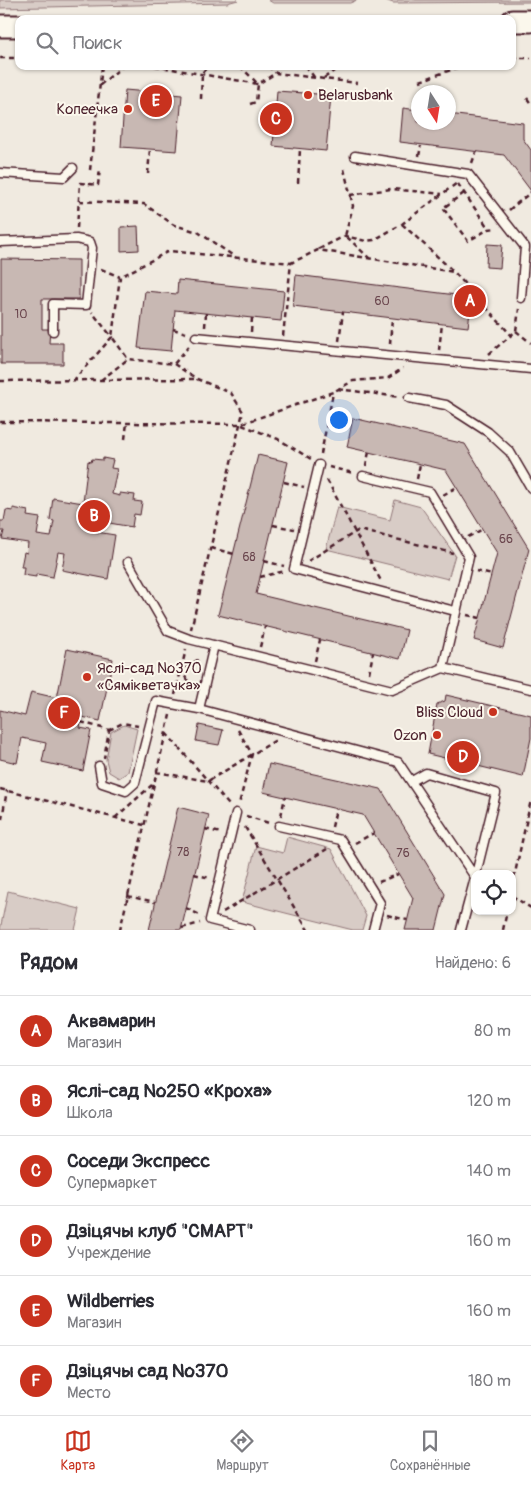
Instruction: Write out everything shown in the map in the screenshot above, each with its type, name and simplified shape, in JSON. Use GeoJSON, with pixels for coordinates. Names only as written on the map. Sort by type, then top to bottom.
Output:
{"type":"FeatureCollection","features":[{"type":"Feature","properties":{"kind":"main road"},"geometry":{"type":"LineString","coordinates":[[516,21],[531,21]]}},
{"type":"Feature","properties":{"kind":"main road"},"geometry":{"type":"LineString","coordinates":[[0,26],[15,26]]}},
{"type":"Feature","properties":{"kind":"lane"},"geometry":{"type":"LineString","coordinates":[[355,156],[468,174],[526,246],[521,298]]}},
{"type":"Feature","properties":{"kind":"lane"},"geometry":{"type":"LineString","coordinates":[[0,173],[64,177],[73,168]]}},
{"type":"Feature","properties":{"kind":"lane"},"geometry":{"type":"LineString","coordinates":[[0,242],[76,239],[90,242],[92,248],[86,305],[53,304],[53,331]]}},
{"type":"Feature","properties":{"kind":"lane"},"geometry":{"type":"LineString","coordinates":[[196,337],[531,369]]}},
{"type":"Feature","properties":{"kind":"lane"},"geometry":{"type":"LineString","coordinates":[[409,398],[446,405],[488,432],[510,452],[531,488]]}},
{"type":"Feature","properties":{"kind":"lane"},"geometry":{"type":"LineString","coordinates":[[319,465],[294,569],[455,612]]}},
{"type":"Feature","properties":{"kind":"lane"},"geometry":{"type":"LineString","coordinates":[[363,476],[430,492],[469,557],[443,668]]}},
{"type":"Feature","properties":{"kind":"lane"},"geometry":{"type":"LineString","coordinates":[[128,562],[168,631],[214,648],[258,656],[392,690],[443,668],[531,687]]}},
{"type":"Feature","properties":{"kind":"lane"},"geometry":{"type":"LineString","coordinates":[[199,709],[214,648]]}},
{"type":"Feature","properties":{"kind":"lane"},"geometry":{"type":"LineString","coordinates":[[101,763],[102,784],[126,791],[135,783],[156,701],[229,716],[398,762],[471,870]]}},
{"type":"Feature","properties":{"kind":"lane"},"geometry":{"type":"LineString","coordinates":[[412,781],[426,773],[496,794],[477,870]]}},
{"type":"Feature","properties":{"kind":"lane"},"geometry":{"type":"LineString","coordinates":[[236,813],[210,920],[250,930]]}},
{"type":"Feature","properties":{"kind":"lane"},"geometry":{"type":"LineString","coordinates":[[279,826],[341,840],[380,903],[373,930]]}},
{"type":"Feature","properties":{"kind":"lane"},"geometry":{"type":"LineString","coordinates":[[462,930],[471,893]]}},
{"type":"Feature","properties":{"kind":"path"},"geometry":{"type":"LineString","coordinates":[[0,58],[15,58]]}},
{"type":"Feature","properties":{"kind":"path"},"geometry":{"type":"LineString","coordinates":[[516,58],[531,58]]}},
{"type":"Feature","properties":{"kind":"path"},"geometry":{"type":"LineString","coordinates":[[90,170],[102,70]]}},
{"type":"Feature","properties":{"kind":"path"},"geometry":{"type":"LineString","coordinates":[[100,85],[118,70]]}},
{"type":"Feature","properties":{"kind":"path"},"geometry":{"type":"LineString","coordinates":[[182,70],[258,84],[276,73]]}},
{"type":"Feature","properties":{"kind":"path"},"geometry":{"type":"LineString","coordinates":[[201,99],[202,73],[205,70]]}},
{"type":"Feature","properties":{"kind":"path"},"geometry":{"type":"LineString","coordinates":[[244,70],[258,84]]}},
{"type":"Feature","properties":{"kind":"path"},"geometry":{"type":"LineString","coordinates":[[273,70],[276,73],[357,83]]}},
{"type":"Feature","properties":{"kind":"path"},"geometry":{"type":"LineString","coordinates":[[309,70],[314,78]]}},
{"type":"Feature","properties":{"kind":"path"},"geometry":{"type":"LineString","coordinates":[[322,79],[335,70]]}},
{"type":"Feature","properties":{"kind":"path"},"geometry":{"type":"LineString","coordinates":[[420,81],[451,70]]}},
{"type":"Feature","properties":{"kind":"path"},"geometry":{"type":"LineString","coordinates":[[250,104],[256,102],[258,84]]}},
{"type":"Feature","properties":{"kind":"path"},"geometry":{"type":"LineString","coordinates":[[527,98],[531,104]]}},
{"type":"Feature","properties":{"kind":"path"},"geometry":{"type":"LineString","coordinates":[[298,183],[300,148]]}},
{"type":"Feature","properties":{"kind":"path"},"geometry":{"type":"LineString","coordinates":[[148,174],[150,149]]}},
{"type":"Feature","properties":{"kind":"path"},"geometry":{"type":"LineString","coordinates":[[76,239],[80,183],[98,185],[100,169]]}},
{"type":"Feature","properties":{"kind":"path"},"geometry":{"type":"LineString","coordinates":[[344,169],[353,206],[346,236]]}},
{"type":"Feature","properties":{"kind":"path"},"geometry":{"type":"LineString","coordinates":[[120,278],[169,251],[292,263],[346,236],[366,241],[374,240],[402,224],[468,174]]}},
{"type":"Feature","properties":{"kind":"path"},"geometry":{"type":"LineString","coordinates":[[457,182],[489,229]]}},
{"type":"Feature","properties":{"kind":"path"},"geometry":{"type":"LineString","coordinates":[[350,195],[390,188],[442,194]]}},
{"type":"Feature","properties":{"kind":"path"},"geometry":{"type":"LineString","coordinates":[[503,216],[531,192]]}},
{"type":"Feature","properties":{"kind":"path"},"geometry":{"type":"LineString","coordinates":[[464,193],[443,208],[468,241],[489,229],[512,228]]}},
{"type":"Feature","properties":{"kind":"path"},"geometry":{"type":"LineString","coordinates":[[79,201],[144,204],[174,225],[198,232],[237,258]]}},
{"type":"Feature","properties":{"kind":"path"},"geometry":{"type":"LineString","coordinates":[[402,224],[454,272],[512,335]]}},
{"type":"Feature","properties":{"kind":"path"},"geometry":{"type":"LineString","coordinates":[[346,236],[371,259]]}},
{"type":"Feature","properties":{"kind":"path"},"geometry":{"type":"LineString","coordinates":[[318,250],[454,272]]}},
{"type":"Feature","properties":{"kind":"path"},"geometry":{"type":"LineString","coordinates":[[282,345],[292,263]]}},
{"type":"Feature","properties":{"kind":"path"},"geometry":{"type":"LineString","coordinates":[[90,264],[120,278]]}},
{"type":"Feature","properties":{"kind":"path"},"geometry":{"type":"LineString","coordinates":[[73,381],[112,337],[120,278]]}},
{"type":"Feature","properties":{"kind":"path"},"geometry":{"type":"LineString","coordinates":[[86,305],[128,359]]}},
{"type":"Feature","properties":{"kind":"path"},"geometry":{"type":"LineString","coordinates":[[338,350],[343,312]]}},
{"type":"Feature","properties":{"kind":"path"},"geometry":{"type":"LineString","coordinates":[[478,364],[516,331],[518,314]]}},
{"type":"Feature","properties":{"kind":"path"},"geometry":{"type":"LineString","coordinates":[[388,355],[392,318]]}},
{"type":"Feature","properties":{"kind":"path"},"geometry":{"type":"LineString","coordinates":[[438,360],[442,324]]}},
{"type":"Feature","properties":{"kind":"path"},"geometry":{"type":"LineString","coordinates":[[516,331],[531,343]]}},
{"type":"Feature","properties":{"kind":"path"},"geometry":{"type":"LineString","coordinates":[[174,364],[196,337]]}},
{"type":"Feature","properties":{"kind":"path"},"geometry":{"type":"LineString","coordinates":[[100,380],[128,359],[174,364],[197,379],[231,393],[243,412],[126,896],[120,930]]}},
{"type":"Feature","properties":{"kind":"path"},"geometry":{"type":"LineString","coordinates":[[0,422],[241,424],[333,392],[353,381],[388,378],[403,368]]}},
{"type":"Feature","properties":{"kind":"path"},"geometry":{"type":"LineString","coordinates":[[0,382],[197,379]]}},
{"type":"Feature","properties":{"kind":"path"},"geometry":{"type":"LineString","coordinates":[[338,389],[409,398]]}},
{"type":"Feature","properties":{"kind":"path"},"geometry":{"type":"LineString","coordinates":[[333,392],[319,465],[388,593]]}},
{"type":"Feature","properties":{"kind":"path"},"geometry":{"type":"LineString","coordinates":[[125,439],[127,423]]}},
{"type":"Feature","properties":{"kind":"path"},"geometry":{"type":"LineString","coordinates":[[241,424],[278,438],[319,465],[363,476]]}},
{"type":"Feature","properties":{"kind":"path"},"geometry":{"type":"LineString","coordinates":[[414,488],[420,464]]}},
{"type":"Feature","properties":{"kind":"path"},"geometry":{"type":"LineString","coordinates":[[284,482],[314,489]]}},
{"type":"Feature","properties":{"kind":"path"},"geometry":{"type":"LineString","coordinates":[[273,525],[304,532]]}},
{"type":"Feature","properties":{"kind":"path"},"geometry":{"type":"LineString","coordinates":[[460,541],[482,529]]}},
{"type":"Feature","properties":{"kind":"path"},"geometry":{"type":"LineString","coordinates":[[260,577],[294,569],[359,530],[469,557]]}},
{"type":"Feature","properties":{"kind":"path"},"geometry":{"type":"LineString","coordinates":[[211,548],[234,554]]}},
{"type":"Feature","properties":{"kind":"path"},"geometry":{"type":"LineString","coordinates":[[264,561],[294,569]]}},
{"type":"Feature","properties":{"kind":"path"},"geometry":{"type":"LineString","coordinates":[[466,569],[492,575]]}},
{"type":"Feature","properties":{"kind":"path"},"geometry":{"type":"LineString","coordinates":[[258,656],[265,627]]}},
{"type":"Feature","properties":{"kind":"path"},"geometry":{"type":"LineString","coordinates":[[313,670],[320,640]]}},
{"type":"Feature","properties":{"kind":"path"},"geometry":{"type":"LineString","coordinates":[[181,671],[214,648]]}},
{"type":"Feature","properties":{"kind":"path"},"geometry":{"type":"LineString","coordinates":[[366,684],[373,653]]}},
{"type":"Feature","properties":{"kind":"path"},"geometry":{"type":"LineString","coordinates":[[181,671],[201,699]]}},
{"type":"Feature","properties":{"kind":"path"},"geometry":{"type":"LineString","coordinates":[[229,716],[252,754],[236,813]]}},
{"type":"Feature","properties":{"kind":"path"},"geometry":{"type":"LineString","coordinates":[[81,722],[109,730],[123,723],[140,727],[142,718]]}},
{"type":"Feature","properties":{"kind":"path"},"geometry":{"type":"LineString","coordinates":[[101,763],[109,730]]}},
{"type":"Feature","properties":{"kind":"path"},"geometry":{"type":"LineString","coordinates":[[156,772],[208,781],[291,732]]}},
{"type":"Feature","properties":{"kind":"path"},"geometry":{"type":"LineString","coordinates":[[166,733],[236,813],[308,930]]}},
{"type":"Feature","properties":{"kind":"path"},"geometry":{"type":"LineString","coordinates":[[115,818],[154,784]]}},
{"type":"Feature","properties":{"kind":"path"},"geometry":{"type":"LineString","coordinates":[[0,789],[144,825]]}},
{"type":"Feature","properties":{"kind":"path"},"geometry":{"type":"LineString","coordinates":[[2,819],[7,790]]}},
{"type":"Feature","properties":{"kind":"path"},"geometry":{"type":"LineString","coordinates":[[236,813],[279,826],[286,797]]}},
{"type":"Feature","properties":{"kind":"path"},"geometry":{"type":"LineString","coordinates":[[516,870],[531,800]]}},
{"type":"Feature","properties":{"kind":"path"},"geometry":{"type":"LineString","coordinates":[[329,837],[336,809]]}},
{"type":"Feature","properties":{"kind":"path"},"geometry":{"type":"LineString","coordinates":[[205,829],[231,836]]}},
{"type":"Feature","properties":{"kind":"path"},"geometry":{"type":"LineString","coordinates":[[346,848],[374,833]]}},
{"type":"Feature","properties":{"kind":"path"},"geometry":{"type":"LineString","coordinates":[[182,928],[210,920],[341,840]]}},
{"type":"Feature","properties":{"kind":"path"},"geometry":{"type":"LineString","coordinates":[[194,874],[220,880]]}},
{"type":"Feature","properties":{"kind":"path"},"geometry":{"type":"LineString","coordinates":[[369,887],[398,874]]}},
{"type":"Feature","properties":{"kind":"path"},"geometry":{"type":"LineString","coordinates":[[126,896],[155,902]]}},
{"type":"Feature","properties":{"kind":"path"},"geometry":{"type":"LineString","coordinates":[[516,899],[531,908]]}},
{"type":"Feature","properties":{"kind":"path"},"geometry":{"type":"LineString","coordinates":[[186,908],[210,920]]}},
{"type":"Feature","properties":{"kind":"path"},"geometry":{"type":"LineString","coordinates":[[377,913],[407,920]]}},
{"type":"Feature","properties":{"kind":"path"},"geometry":{"type":"LineString","coordinates":[[503,930],[506,915]]}},
{"type":"Feature","properties":{"kind":"shaded area"},"geometry":{"type":"Polygon","coordinates":[[[0,0],[238,0],[227,3],[0,8],[0,0]]]}},
{"type":"Feature","properties":{"kind":"shaded area"},"geometry":{"type":"Polygon","coordinates":[[[268,0],[357,0],[350,3],[273,3],[268,0]]]}},
{"type":"Feature","properties":{"kind":"shaded area"},"geometry":{"type":"Polygon","coordinates":[[[385,0],[531,0],[531,2],[393,3],[385,0]]]}},
{"type":"Feature","properties":{"kind":"shaded area"},"geometry":{"type":"Polygon","coordinates":[[[395,500],[421,507],[455,555],[448,579],[326,549],[337,507],[390,520],[395,500]]]}},
{"type":"Feature","properties":{"kind":"shaded area"},"geometry":{"type":"Polygon","coordinates":[[[124,725],[137,729],[128,772],[119,778],[109,772],[106,760],[111,732],[124,725]]]}},
{"type":"Feature","properties":{"kind":"shaded area"},"geometry":{"type":"Polygon","coordinates":[[[287,837],[331,849],[366,916],[362,930],[353,930],[242,902],[256,846],[283,853],[287,837]]]}},
{"type":"Feature","properties":{"kind":"shaded area"},"geometry":{"type":"Polygon","coordinates":[[[8,891],[80,909],[75,930],[0,930],[8,891]]]}},
{"type":"Feature","properties":{"kind":"building"},"geometry":{"type":"Polygon","coordinates":[[[125,90],[182,95],[177,151],[121,147],[125,90]]]}},
{"type":"Feature","properties":{"kind":"building"},"geometry":{"type":"Polygon","coordinates":[[[277,91],[331,95],[326,151],[273,146],[277,91]]]}},
{"type":"Feature","properties":{"kind":"building"},"geometry":{"type":"Polygon","coordinates":[[[403,108],[411,109],[411,130],[456,130],[456,115],[523,123],[523,139],[531,150],[531,191],[504,155],[400,142],[403,108]]]}},
{"type":"Feature","properties":{"kind":"building"},"geometry":{"type":"Polygon","coordinates":[[[138,226],[139,250],[121,251],[121,227],[138,226]]]}},
{"type":"Feature","properties":{"kind":"building"},"geometry":{"type":"Polygon","coordinates":[[[487,244],[502,245],[500,268],[486,267],[487,244]]]}},
{"type":"Feature","properties":{"kind":"building"},"geometry":{"type":"Polygon","coordinates":[[[1,259],[79,260],[79,299],[42,299],[42,329],[50,329],[49,343],[63,343],[63,364],[1,364],[1,259]]]}},
{"type":"Feature","properties":{"kind":"building"},"geometry":{"type":"Polygon","coordinates":[[[296,275],[472,297],[468,327],[293,306],[296,275]]]}},
{"type":"Feature","properties":{"kind":"building"},"geometry":{"type":"Polygon","coordinates":[[[178,280],[284,291],[281,321],[175,310],[171,351],[138,348],[145,291],[177,294],[178,280]]]}},
{"type":"Feature","properties":{"kind":"building"},"geometry":{"type":"Polygon","coordinates":[[[353,418],[465,444],[529,549],[503,648],[474,640],[497,553],[446,470],[347,447],[353,418]]]}},
{"type":"Feature","properties":{"kind":"building"},"geometry":{"type":"Polygon","coordinates":[[[258,455],[288,462],[256,594],[407,630],[400,659],[218,615],[258,455]]]}},
{"type":"Feature","properties":{"kind":"building"},"geometry":{"type":"Polygon","coordinates":[[[103,458],[113,460],[111,468],[117,469],[112,494],[120,496],[120,493],[135,495],[134,501],[142,502],[140,515],[134,514],[132,527],[98,521],[96,532],[115,535],[108,579],[62,570],[65,553],[58,552],[53,577],[36,574],[36,577],[23,575],[24,567],[21,567],[24,552],[27,553],[28,543],[2,539],[4,531],[0,531],[0,521],[4,521],[6,510],[13,511],[13,508],[28,511],[27,516],[40,518],[37,535],[51,537],[54,521],[50,520],[53,498],[83,503],[88,461],[91,462],[92,459],[103,460],[103,458]]]}},
{"type":"Feature","properties":{"kind":"building"},"geometry":{"type":"Polygon","coordinates":[[[67,649],[113,659],[100,721],[82,717],[80,728],[91,730],[83,771],[42,762],[46,743],[22,738],[17,763],[0,759],[0,710],[25,716],[31,692],[57,698],[67,649]]]}},
{"type":"Feature","properties":{"kind":"building"},"geometry":{"type":"Polygon","coordinates":[[[446,695],[531,715],[531,738],[523,777],[428,754],[437,704],[445,701],[446,695]]]}},
{"type":"Feature","properties":{"kind":"building"},"geometry":{"type":"Polygon","coordinates":[[[199,725],[223,730],[219,745],[196,741],[199,725]]]}},
{"type":"Feature","properties":{"kind":"building"},"geometry":{"type":"Polygon","coordinates":[[[269,764],[381,789],[445,894],[436,930],[405,930],[413,898],[363,815],[263,792],[269,764]]]}},
{"type":"Feature","properties":{"kind":"building"},"geometry":{"type":"Polygon","coordinates":[[[178,807],[209,815],[181,930],[149,930],[178,807]]]}},
{"type":"Feature","properties":{"kind":"place","name":"Belarusbank"},"geometry":{"type":"Point","coordinates":[308,95]}},
{"type":"Feature","properties":{"kind":"place","name":"Wildberries"},"geometry":{"type":"Point","coordinates":[156,101]}},
{"type":"Feature","properties":{"kind":"place","name":"Копеечка"},"geometry":{"type":"Point","coordinates":[128,109]}},
{"type":"Feature","properties":{"kind":"place","name":"Соседи Экспресс"},"geometry":{"type":"Point","coordinates":[276,119]}},
{"type":"Feature","properties":{"kind":"place","name":"Аквамарин"},"geometry":{"type":"Point","coordinates":[470,301]}},
{"type":"Feature","properties":{"kind":"place","name":"Яслі-сад №250 «Кроха»"},"geometry":{"type":"Point","coordinates":[94,516]}},
{"type":"Feature","properties":{"kind":"place","name":"Яслі-сад №370 «Сямікветачка»"},"geometry":{"type":"Point","coordinates":[87,677]}},
{"type":"Feature","properties":{"kind":"place","name":"Bliss Cloud"},"geometry":{"type":"Point","coordinates":[493,712]}},
{"type":"Feature","properties":{"kind":"place","name":"Дзіцячы сад №370"},"geometry":{"type":"Point","coordinates":[64,713]}},
{"type":"Feature","properties":{"kind":"place","name":"Ozon"},"geometry":{"type":"Point","coordinates":[437,735]}},
{"type":"Feature","properties":{"kind":"place","name":"Дзіцячы клуб \"СМАРТ\""},"geometry":{"type":"Point","coordinates":[463,757]}}]}
